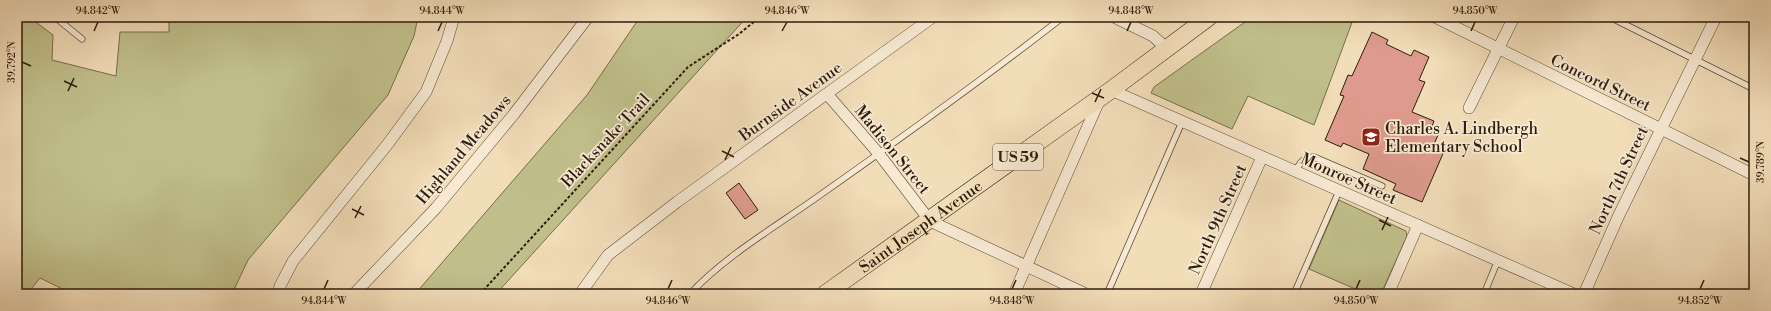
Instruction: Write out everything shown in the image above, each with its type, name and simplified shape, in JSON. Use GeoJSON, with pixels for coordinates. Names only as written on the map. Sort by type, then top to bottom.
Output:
{"type":"FeatureCollection","features":[{"type":"Feature","properties":{"kind":"main road","name":"Saint Joseph Avenue"},"geometry":{"type":"LineString","coordinates":[[825,294],[930,221],[1209,17]]}},
{"type":"Feature","properties":{"kind":"street"},"geometry":{"type":"LineString","coordinates":[[278,294],[280,286],[292,261],[387,145],[426,92],[447,41],[454,17]]}},
{"type":"Feature","properties":{"kind":"street","name":"Highland Meadows"},"geometry":{"type":"LineString","coordinates":[[354,294],[436,208],[514,114],[588,17]]}},
{"type":"Feature","properties":{"kind":"street","name":"Burnside Avenue"},"geometry":{"type":"LineString","coordinates":[[580,294],[608,256],[677,202],[932,17]]}},
{"type":"Feature","properties":{"kind":"street"},"geometry":{"type":"LineString","coordinates":[[1114,17],[1153,36],[1167,49]]}},
{"type":"Feature","properties":{"kind":"street","name":"Concord Street"},"geometry":{"type":"LineString","coordinates":[[1435,17],[1754,175]]}},
{"type":"Feature","properties":{"kind":"street"},"geometry":{"type":"LineString","coordinates":[[1469,108],[1514,17]]}},
{"type":"Feature","properties":{"kind":"street","name":"North 7th Street"},"geometry":{"type":"LineString","coordinates":[[1584,294],[1619,215],[1716,17]]}},
{"type":"Feature","properties":{"kind":"street"},"geometry":{"type":"LineString","coordinates":[[1014,294],[1106,93]]}},
{"type":"Feature","properties":{"kind":"street","name":"Monroe Street"},"geometry":{"type":"LineString","coordinates":[[1106,93],[1182,122],[1574,294]]}},
{"type":"Feature","properties":{"kind":"street","name":"Madison Street"},"geometry":{"type":"LineString","coordinates":[[827,94],[879,154],[930,221],[1086,294]]}},
{"type":"Feature","properties":{"kind":"street","name":"North 9th Street"},"geometry":{"type":"LineString","coordinates":[[1201,294],[1262,157]]}},
{"type":"Feature","properties":{"kind":"street"},"geometry":{"type":"LineString","coordinates":[[1388,294],[1418,225]]}},
{"type":"Feature","properties":{"kind":"lane"},"geometry":{"type":"LineString","coordinates":[[55,17],[82,39]]}},
{"type":"Feature","properties":{"kind":"lane"},"geometry":{"type":"LineString","coordinates":[[690,294],[714,270],[879,154],[1025,47],[1063,17]]}},
{"type":"Feature","properties":{"kind":"lane"},"geometry":{"type":"LineString","coordinates":[[1610,17],[1754,89]]}},
{"type":"Feature","properties":{"kind":"lane"},"geometry":{"type":"LineString","coordinates":[[1107,294],[1182,122]]}},
{"type":"Feature","properties":{"kind":"lane"},"geometry":{"type":"LineString","coordinates":[[1295,172],[1301,161],[1306,157],[1314,157],[1382,186]]}},
{"type":"Feature","properties":{"kind":"lane"},"geometry":{"type":"LineString","coordinates":[[1294,294],[1340,191]]}},
{"type":"Feature","properties":{"kind":"lane"},"geometry":{"type":"LineString","coordinates":[[1484,294],[1498,260]]}},
{"type":"Feature","properties":{"kind":"path","name":"Blacksnake Trail"},"geometry":{"type":"LineString","coordinates":[[480,294],[688,67],[739,34],[760,17]]}},
{"type":"Feature","properties":{"kind":"shaded area"},"geometry":{"type":"Polygon","coordinates":[[[17,17],[29,17],[53,35],[52,60],[116,76],[120,32],[169,32],[169,17],[418,17],[414,36],[388,95],[248,260],[232,294],[73,294],[40,278],[27,294],[17,294],[17,17]]]}},
{"type":"Feature","properties":{"kind":"shaded area"},"geometry":{"type":"Polygon","coordinates":[[[640,17],[747,17],[496,294],[415,294],[587,95],[640,17]]]}},
{"type":"Feature","properties":{"kind":"shaded area"},"geometry":{"type":"Polygon","coordinates":[[[1252,17],[1354,17],[1314,125],[1248,96],[1232,129],[1151,93],[1154,87],[1252,17]]]}},
{"type":"Feature","properties":{"kind":"shaded area"},"geometry":{"type":"Polygon","coordinates":[[[1339,200],[1406,231],[1407,236],[1381,294],[1367,294],[1309,269],[1339,200]]]}},
{"type":"Feature","properties":{"kind":"building","name":"Charles A. Lindbergh Elementary School"},"geometry":{"type":"Polygon","coordinates":[[[1372,32],[1388,40],[1386,44],[1411,56],[1414,50],[1429,57],[1419,80],[1425,82],[1412,112],[1434,121],[1431,129],[1439,133],[1434,144],[1445,149],[1422,202],[1393,190],[1396,184],[1363,169],[1369,154],[1343,143],[1341,147],[1325,140],[1344,96],[1340,95],[1348,75],[1352,76],[1372,32]]]}},
{"type":"Feature","properties":{"kind":"building"},"geometry":{"type":"Polygon","coordinates":[[[739,183],[758,210],[745,219],[726,193],[739,183]]]}},
{"type":"Feature","properties":{"kind":"place","name":"Charles A. Lindbergh Elementary School"},"geometry":{"type":"Point","coordinates":[1371,137]}}]}
